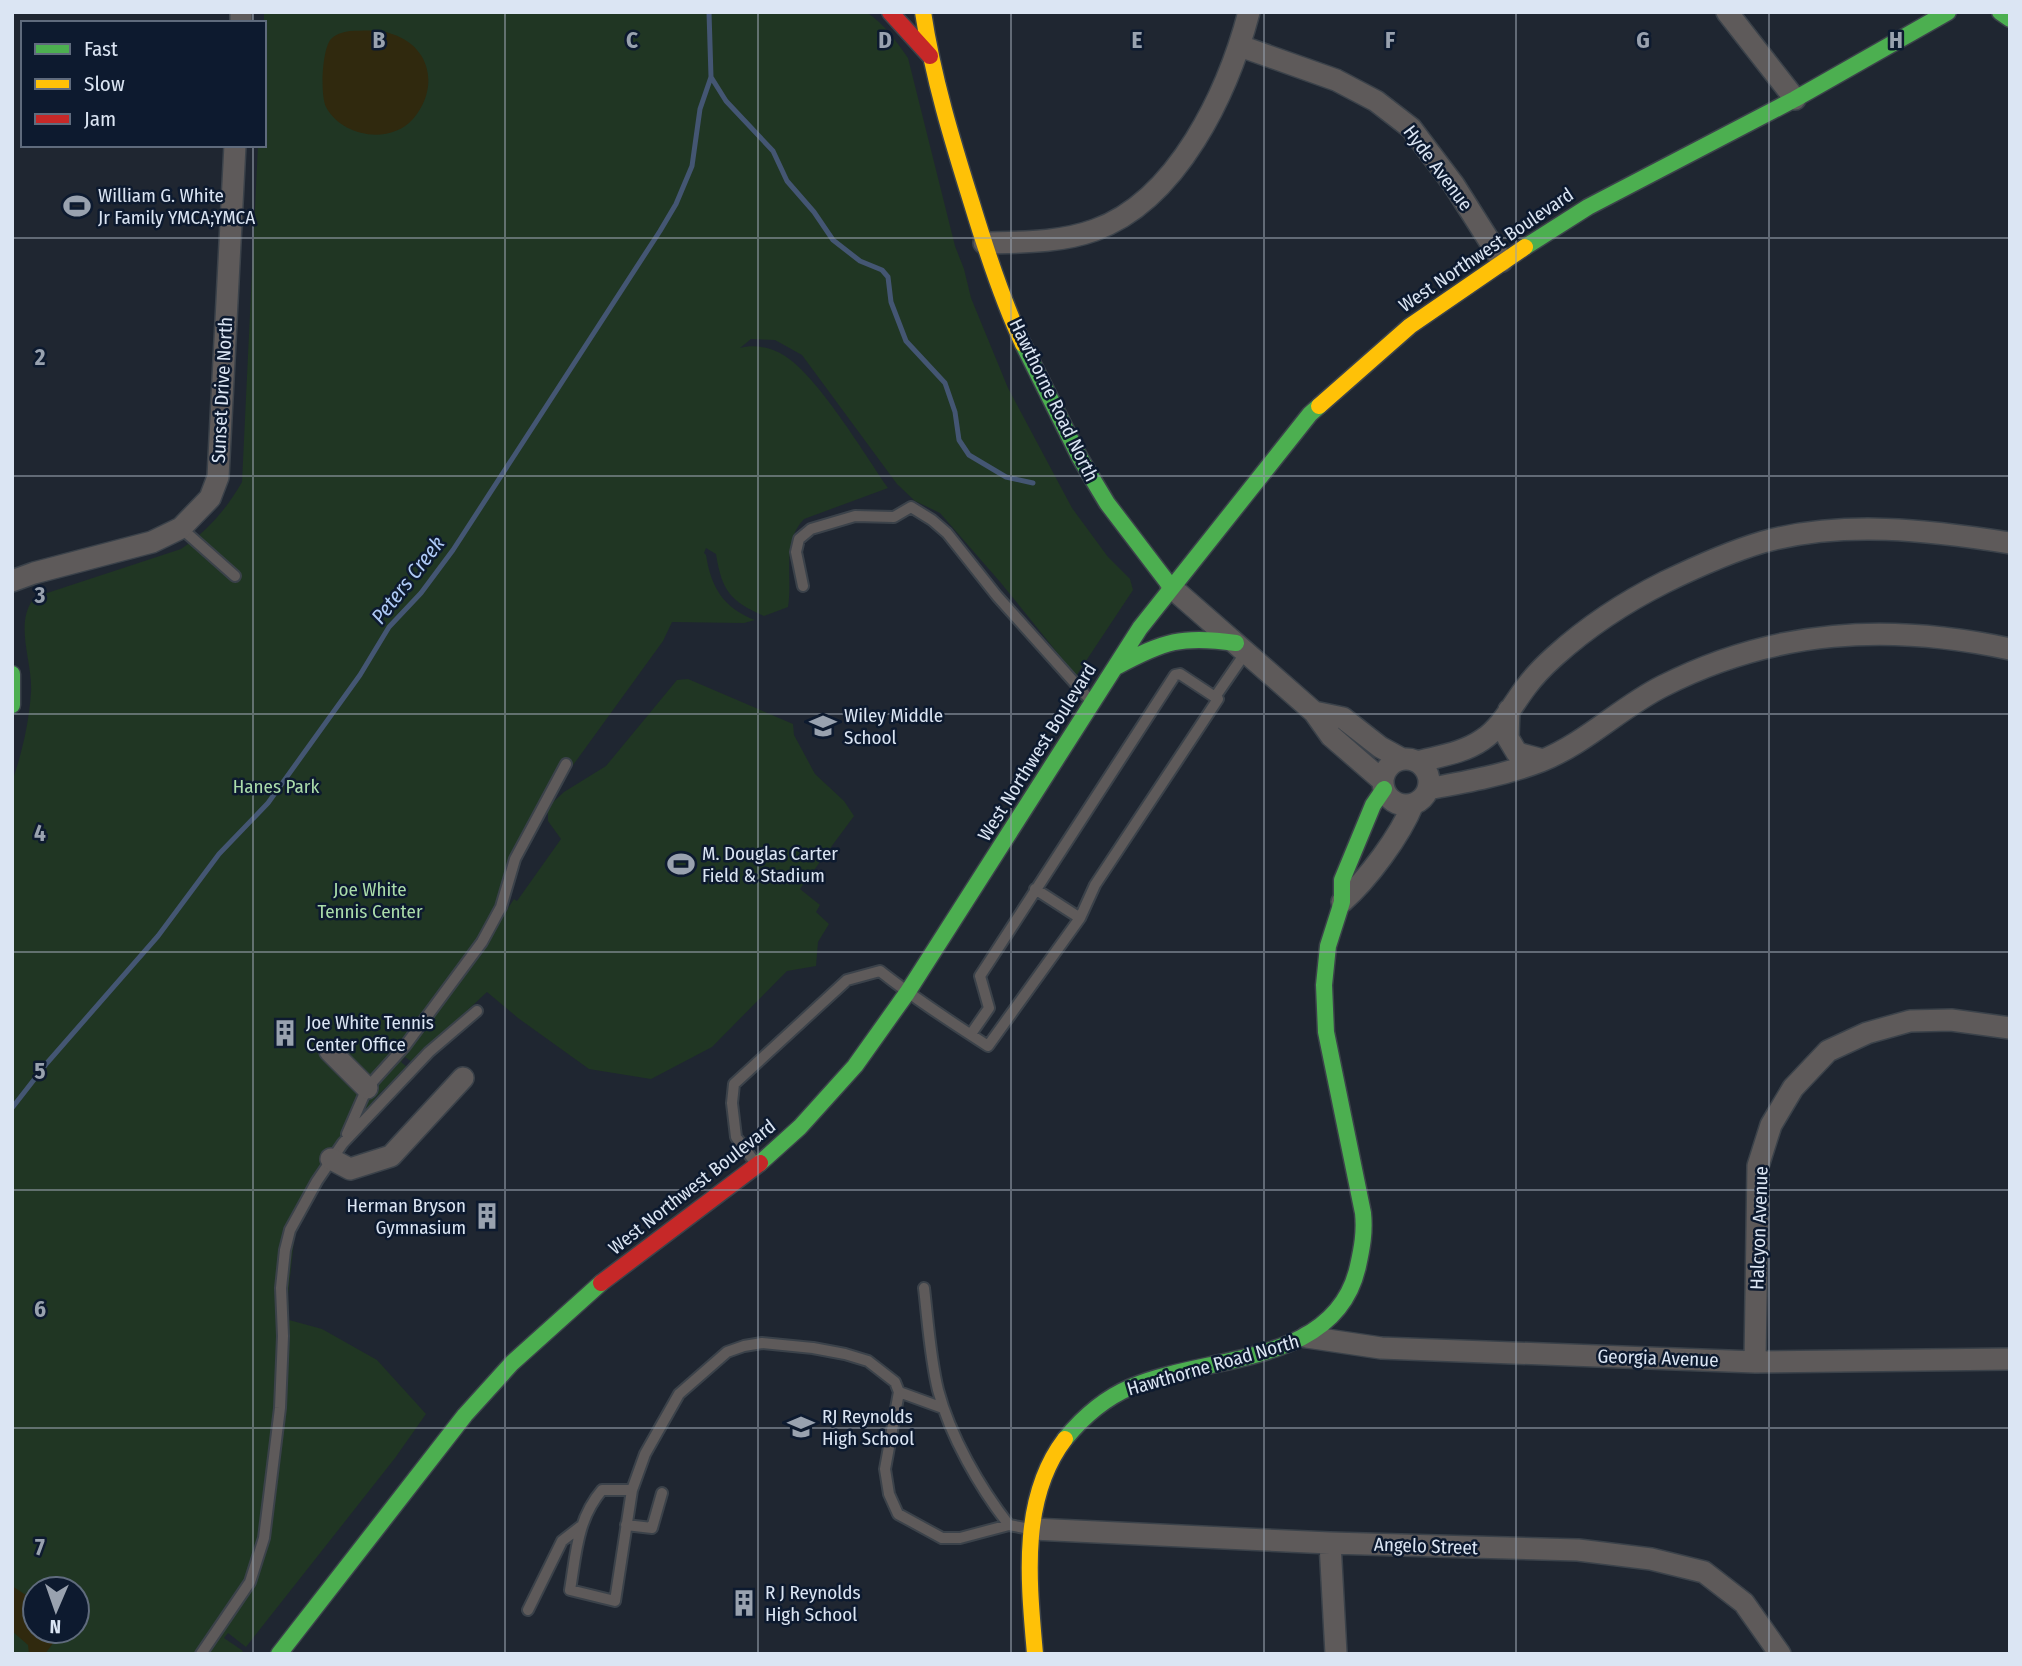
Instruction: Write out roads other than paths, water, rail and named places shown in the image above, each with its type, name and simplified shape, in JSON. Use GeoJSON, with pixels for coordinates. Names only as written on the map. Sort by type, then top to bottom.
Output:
{"type":"FeatureCollection","features":[{"type":"Feature","properties":{"kind":"main road"},"geometry":{"type":"LineString","coordinates":[[890,12],[930,56]]}},
{"type":"Feature","properties":{"kind":"main road","name":"Hawthorne Road North"},"geometry":{"type":"LineString","coordinates":[[923,12],[930,56],[946,122],[984,243],[1021,340],[1080,458],[1107,503],[1171,587]]}},
{"type":"Feature","properties":{"kind":"main road","name":"West Northwest Boulevard"},"geometry":{"type":"LineString","coordinates":[[279,1654],[465,1415],[512,1363],[591,1291],[758,1165],[800,1127],[848,1074],[907,993],[1140,628],[1310,414],[1410,326],[1502,261],[1588,207],[1795,99],[1948,12]]}},
{"type":"Feature","properties":{"kind":"main road"},"geometry":{"type":"LineString","coordinates":[[2000,12],[2010,19]]}},
{"type":"Feature","properties":{"kind":"main road"},"geometry":{"type":"LineString","coordinates":[[1116,667],[1176,638],[1206,638],[1241,648]]}},
{"type":"Feature","properties":{"kind":"main road"},"geometry":{"type":"LineString","coordinates":[[12,674],[12,705]]}},
{"type":"Feature","properties":{"kind":"main road","name":"Hawthorne Road North"},"geometry":{"type":"LineString","coordinates":[[1035,1654],[1030,1565],[1033,1529],[1039,1495],[1053,1457],[1071,1432],[1116,1394],[1148,1380],[1275,1350],[1307,1337],[1330,1320],[1350,1293],[1358,1271],[1364,1240],[1361,1198],[1326,1032],[1325,965],[1342,902],[1342,880],[1384,785]]}},
{"type":"Feature","properties":{"kind":"street"},"geometry":{"type":"LineString","coordinates":[[984,243],[1059,240],[1096,230],[1127,214],[1171,173],[1206,122],[1225,84],[1250,12]]}},
{"type":"Feature","properties":{"kind":"street"},"geometry":{"type":"LineString","coordinates":[[1727,12],[1795,99]]}},
{"type":"Feature","properties":{"kind":"street","name":"Hyde Avenue"},"geometry":{"type":"LineString","coordinates":[[1240,46],[1336,80],[1376,101],[1411,128],[1454,185],[1502,261]]}},
{"type":"Feature","properties":{"kind":"street","name":"Sunset Drive North"},"geometry":{"type":"LineString","coordinates":[[12,581],[152,542],[181,528],[210,498],[218,477],[234,147]]}},
{"type":"Feature","properties":{"kind":"street"},"geometry":{"type":"LineString","coordinates":[[2010,543],[1951,533],[1848,530],[1798,535],[1732,552],[1639,596],[1556,655],[1484,739],[1461,751],[1410,760],[1389,767],[1384,785],[1392,800],[1406,805],[1421,797],[1543,760],[1588,736],[1636,700],[1666,684],[1761,647],[1846,634],[1956,640],[2010,649]]}},
{"type":"Feature","properties":{"kind":"street","name":"Hawthorne Road North"},"geometry":{"type":"LineString","coordinates":[[1171,587],[1314,712],[1331,736],[1384,785]]}},
{"type":"Feature","properties":{"kind":"street"},"geometry":{"type":"LineString","coordinates":[[1509,710],[1508,738],[1517,753],[1543,760]]}},
{"type":"Feature","properties":{"kind":"street","name":"Hawthorne Road North"},"geometry":{"type":"LineString","coordinates":[[1314,712],[1343,718],[1380,747],[1410,760]]}},
{"type":"Feature","properties":{"kind":"street"},"geometry":{"type":"LineString","coordinates":[[1410,760],[1427,771],[1429,776],[1421,797]]}},
{"type":"Feature","properties":{"kind":"street","name":"Hawthorne Road North"},"geometry":{"type":"LineString","coordinates":[[1342,902],[1359,887],[1404,826],[1421,797]]}},
{"type":"Feature","properties":{"kind":"street","name":"Halcyon Avenue"},"geometry":{"type":"LineString","coordinates":[[1755,1362],[1758,1166],[1771,1125],[1793,1088],[1828,1051],[1867,1033],[1888,1027],[1910,1021],[1951,1020],[2010,1028]]}},
{"type":"Feature","properties":{"kind":"street"},"geometry":{"type":"LineString","coordinates":[[330,1051],[367,1088]]}},
{"type":"Feature","properties":{"kind":"street"},"geometry":{"type":"LineString","coordinates":[[337,1151],[350,1169],[391,1156],[463,1078]]}},
{"type":"Feature","properties":{"kind":"street","name":"Georgia Avenue"},"geometry":{"type":"LineString","coordinates":[[1307,1337],[1381,1348],[1755,1362],[2010,1359]]}},
{"type":"Feature","properties":{"kind":"street","name":"Angelo Street"},"geometry":{"type":"LineString","coordinates":[[1033,1529],[1331,1544],[1578,1550],[1651,1559],[1704,1572],[1744,1603],[1780,1654]]}},
{"type":"Feature","properties":{"kind":"street"},"geometry":{"type":"LineString","coordinates":[[1331,1544],[1336,1654]]}},
{"type":"Feature","properties":{"kind":"lane"},"geometry":{"type":"LineString","coordinates":[[803,586],[796,552],[799,539],[811,529],[855,516],[894,517],[911,507],[947,533],[997,596],[1093,703]]}},
{"type":"Feature","properties":{"kind":"lane"},"geometry":{"type":"LineString","coordinates":[[181,528],[235,576]]}},
{"type":"Feature","properties":{"kind":"lane"},"geometry":{"type":"LineString","coordinates":[[1215,697],[1241,648]]}},
{"type":"Feature","properties":{"kind":"lane"},"geometry":{"type":"LineString","coordinates":[[758,1165],[736,1137],[732,1103],[734,1084],[847,979],[880,971],[907,993],[988,1046],[1080,918],[1095,885],[1218,699],[1180,674],[1175,675],[980,976],[989,1008],[971,1034]]}},
{"type":"Feature","properties":{"kind":"lane"},"geometry":{"type":"LineString","coordinates":[[201,1654],[250,1583],[260,1555],[268,1513],[280,1408],[283,1336],[281,1289],[290,1230],[299,1210],[337,1151],[367,1088],[405,1046],[482,942],[500,908],[515,859],[566,764]]}},
{"type":"Feature","properties":{"kind":"lane"},"geometry":{"type":"LineString","coordinates":[[1035,890],[1080,918]]}},
{"type":"Feature","properties":{"kind":"lane"},"geometry":{"type":"LineString","coordinates":[[337,1151],[429,1052],[477,1011]]}},
{"type":"Feature","properties":{"kind":"lane"},"geometry":{"type":"LineString","coordinates":[[924,1288],[933,1364],[943,1408],[992,1504],[1009,1525]]}},
{"type":"Feature","properties":{"kind":"lane"},"geometry":{"type":"LineString","coordinates":[[632,1490],[602,1490],[590,1504],[580,1527],[570,1590],[615,1601],[632,1490],[645,1454],[679,1394],[727,1352],[762,1343],[845,1354],[868,1361],[895,1382],[899,1392],[885,1469],[889,1494],[898,1514],[942,1538],[960,1538],[1009,1525],[1033,1529]]}},
{"type":"Feature","properties":{"kind":"lane"},"geometry":{"type":"LineString","coordinates":[[899,1392],[943,1408]]}},
{"type":"Feature","properties":{"kind":"lane"},"geometry":{"type":"LineString","coordinates":[[626,1525],[652,1528],[662,1493]]}},
{"type":"Feature","properties":{"kind":"lane"},"geometry":{"type":"LineString","coordinates":[[528,1610],[562,1541],[580,1527]]}},
{"type":"Feature","properties":{"kind":"waterway","name":"Peters Creek"},"geometry":{"type":"LineString","coordinates":[[12,1108],[47,1063],[158,936],[219,854],[268,803],[360,675],[389,627],[421,593],[453,550],[660,231],[676,204],[692,166],[700,109],[711,77],[709,12]]}},
{"type":"Feature","properties":{"kind":"waterway"},"geometry":{"type":"LineString","coordinates":[[711,77],[726,101],[773,151],[787,181],[814,212],[833,240],[860,261],[882,270],[888,277],[891,302],[906,341],[945,383],[955,412],[959,440],[969,455],[1006,477],[1033,483]]}},
{"type":"Feature","properties":{"kind":"place","name":"William G. White Jr Family YMCA;YMCA"},"geometry":{"type":"Point","coordinates":[77,206]}},
{"type":"Feature","properties":{"kind":"place","name":"Wiley Middle School"},"geometry":{"type":"Point","coordinates":[823,726]}},
{"type":"Feature","properties":{"kind":"place","name":"M. Douglas Carter Field & Stadium"},"geometry":{"type":"Point","coordinates":[681,864]}},
{"type":"Feature","properties":{"kind":"place","name":"Joe White Tennis Center Office"},"geometry":{"type":"Point","coordinates":[285,1033]}},
{"type":"Feature","properties":{"kind":"place","name":"Herman Bryson Gymnasium"},"geometry":{"type":"Point","coordinates":[487,1216]}},
{"type":"Feature","properties":{"kind":"place","name":"RJ Reynolds High School"},"geometry":{"type":"Point","coordinates":[801,1427]}},
{"type":"Feature","properties":{"kind":"place","name":"R J Reynolds High School"},"geometry":{"type":"Point","coordinates":[744,1603]}},
{"type":"Feature","properties":{"kind":"park label","name":"Hanes Park"},"geometry":{"type":"Point","coordinates":[276,786]}},
{"type":"Feature","properties":{"kind":"park label","name":"Joe White Tennis Center"},"geometry":{"type":"Point","coordinates":[370,900]}}]}
